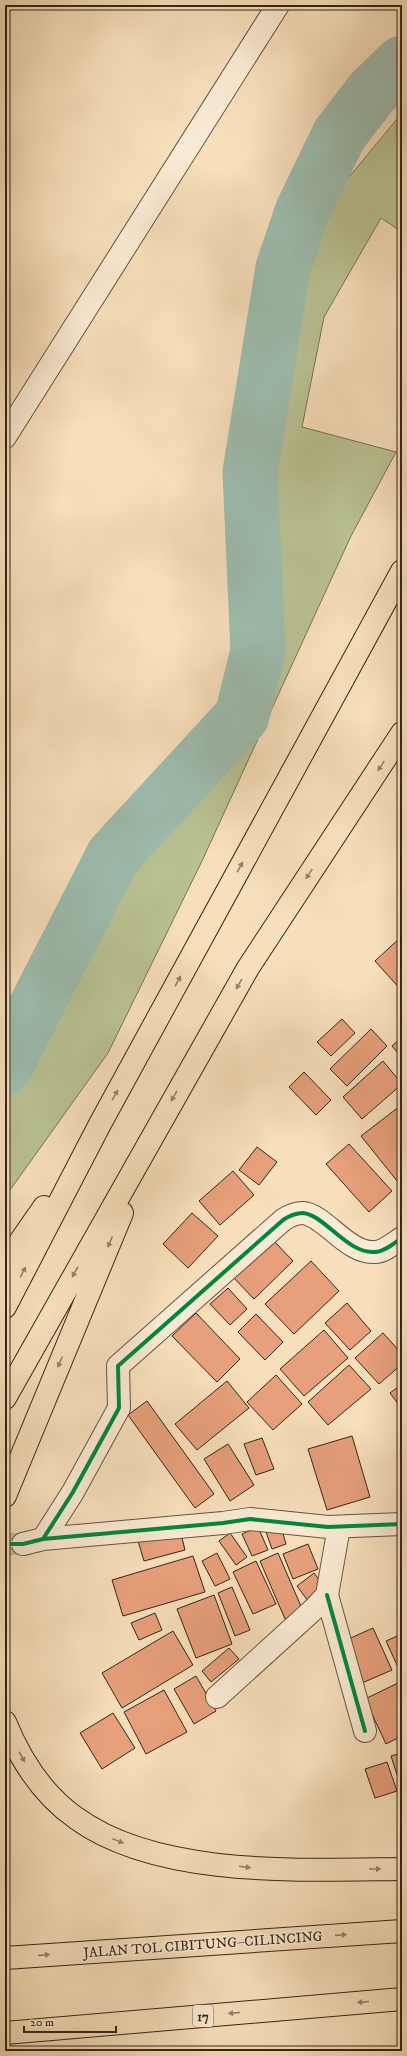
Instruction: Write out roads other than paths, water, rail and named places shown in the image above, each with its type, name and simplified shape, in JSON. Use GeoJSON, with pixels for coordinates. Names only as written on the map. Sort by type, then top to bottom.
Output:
{"type":"FeatureCollection","features":[{"type":"Feature","properties":{"kind":"highway"},"geometry":{"type":"LineString","coordinates":[[5,1307],[100,1124],[402,571]]}},
{"type":"Feature","properties":{"kind":"highway"},"geometry":{"type":"LineString","coordinates":[[5,1398],[248,968],[402,733]]}},
{"type":"Feature","properties":{"kind":"highway"},"geometry":{"type":"LineString","coordinates":[[5,1496],[163,1116]]}},
{"type":"Feature","properties":{"kind":"highway"},"geometry":{"type":"LineString","coordinates":[[5,1264],[100,1124]]}},
{"type":"Feature","properties":{"kind":"highway"},"geometry":{"type":"LineString","coordinates":[[5,1722],[24,1761],[57,1803],[76,1818],[101,1834],[128,1845],[177,1858],[265,1870],[402,1869]]}},
{"type":"Feature","properties":{"kind":"highway","name":"JALAN TOL CIBITUNG–CILINCING"},"geometry":{"type":"LineString","coordinates":[[5,1958],[402,1931]]}},
{"type":"Feature","properties":{"kind":"highway","name":"17"},"geometry":{"type":"LineString","coordinates":[[5,2033],[402,1999]]}},
{"type":"Feature","properties":{"kind":"street"},"geometry":{"type":"LineString","coordinates":[[5,437],[278,5]]}},
{"type":"Feature","properties":{"kind":"street"},"geometry":{"type":"LineString","coordinates":[[402,1238],[376,1252],[364,1251],[304,1213],[293,1214],[283,1220],[118,1366],[119,1408],[73,1492],[33,1542],[250,1519],[339,1527],[402,1524]]}},
{"type":"Feature","properties":{"kind":"street"},"geometry":{"type":"LineString","coordinates":[[339,1527],[327,1595],[365,1731]]}},
{"type":"Feature","properties":{"kind":"street"},"geometry":{"type":"LineString","coordinates":[[217,1697],[314,1609],[327,1595]]}},
{"type":"Feature","properties":{"kind":"waterway"},"geometry":{"type":"LineString","coordinates":[[5,1067],[113,856],[242,716],[258,651],[250,472],[283,268],[302,212],[339,135],[372,92],[402,63]]}},
{"type":"Feature","properties":{"kind":"tunnel"},"geometry":{"type":"LineString","coordinates":[[5,1544],[23,1544]]}}]}
